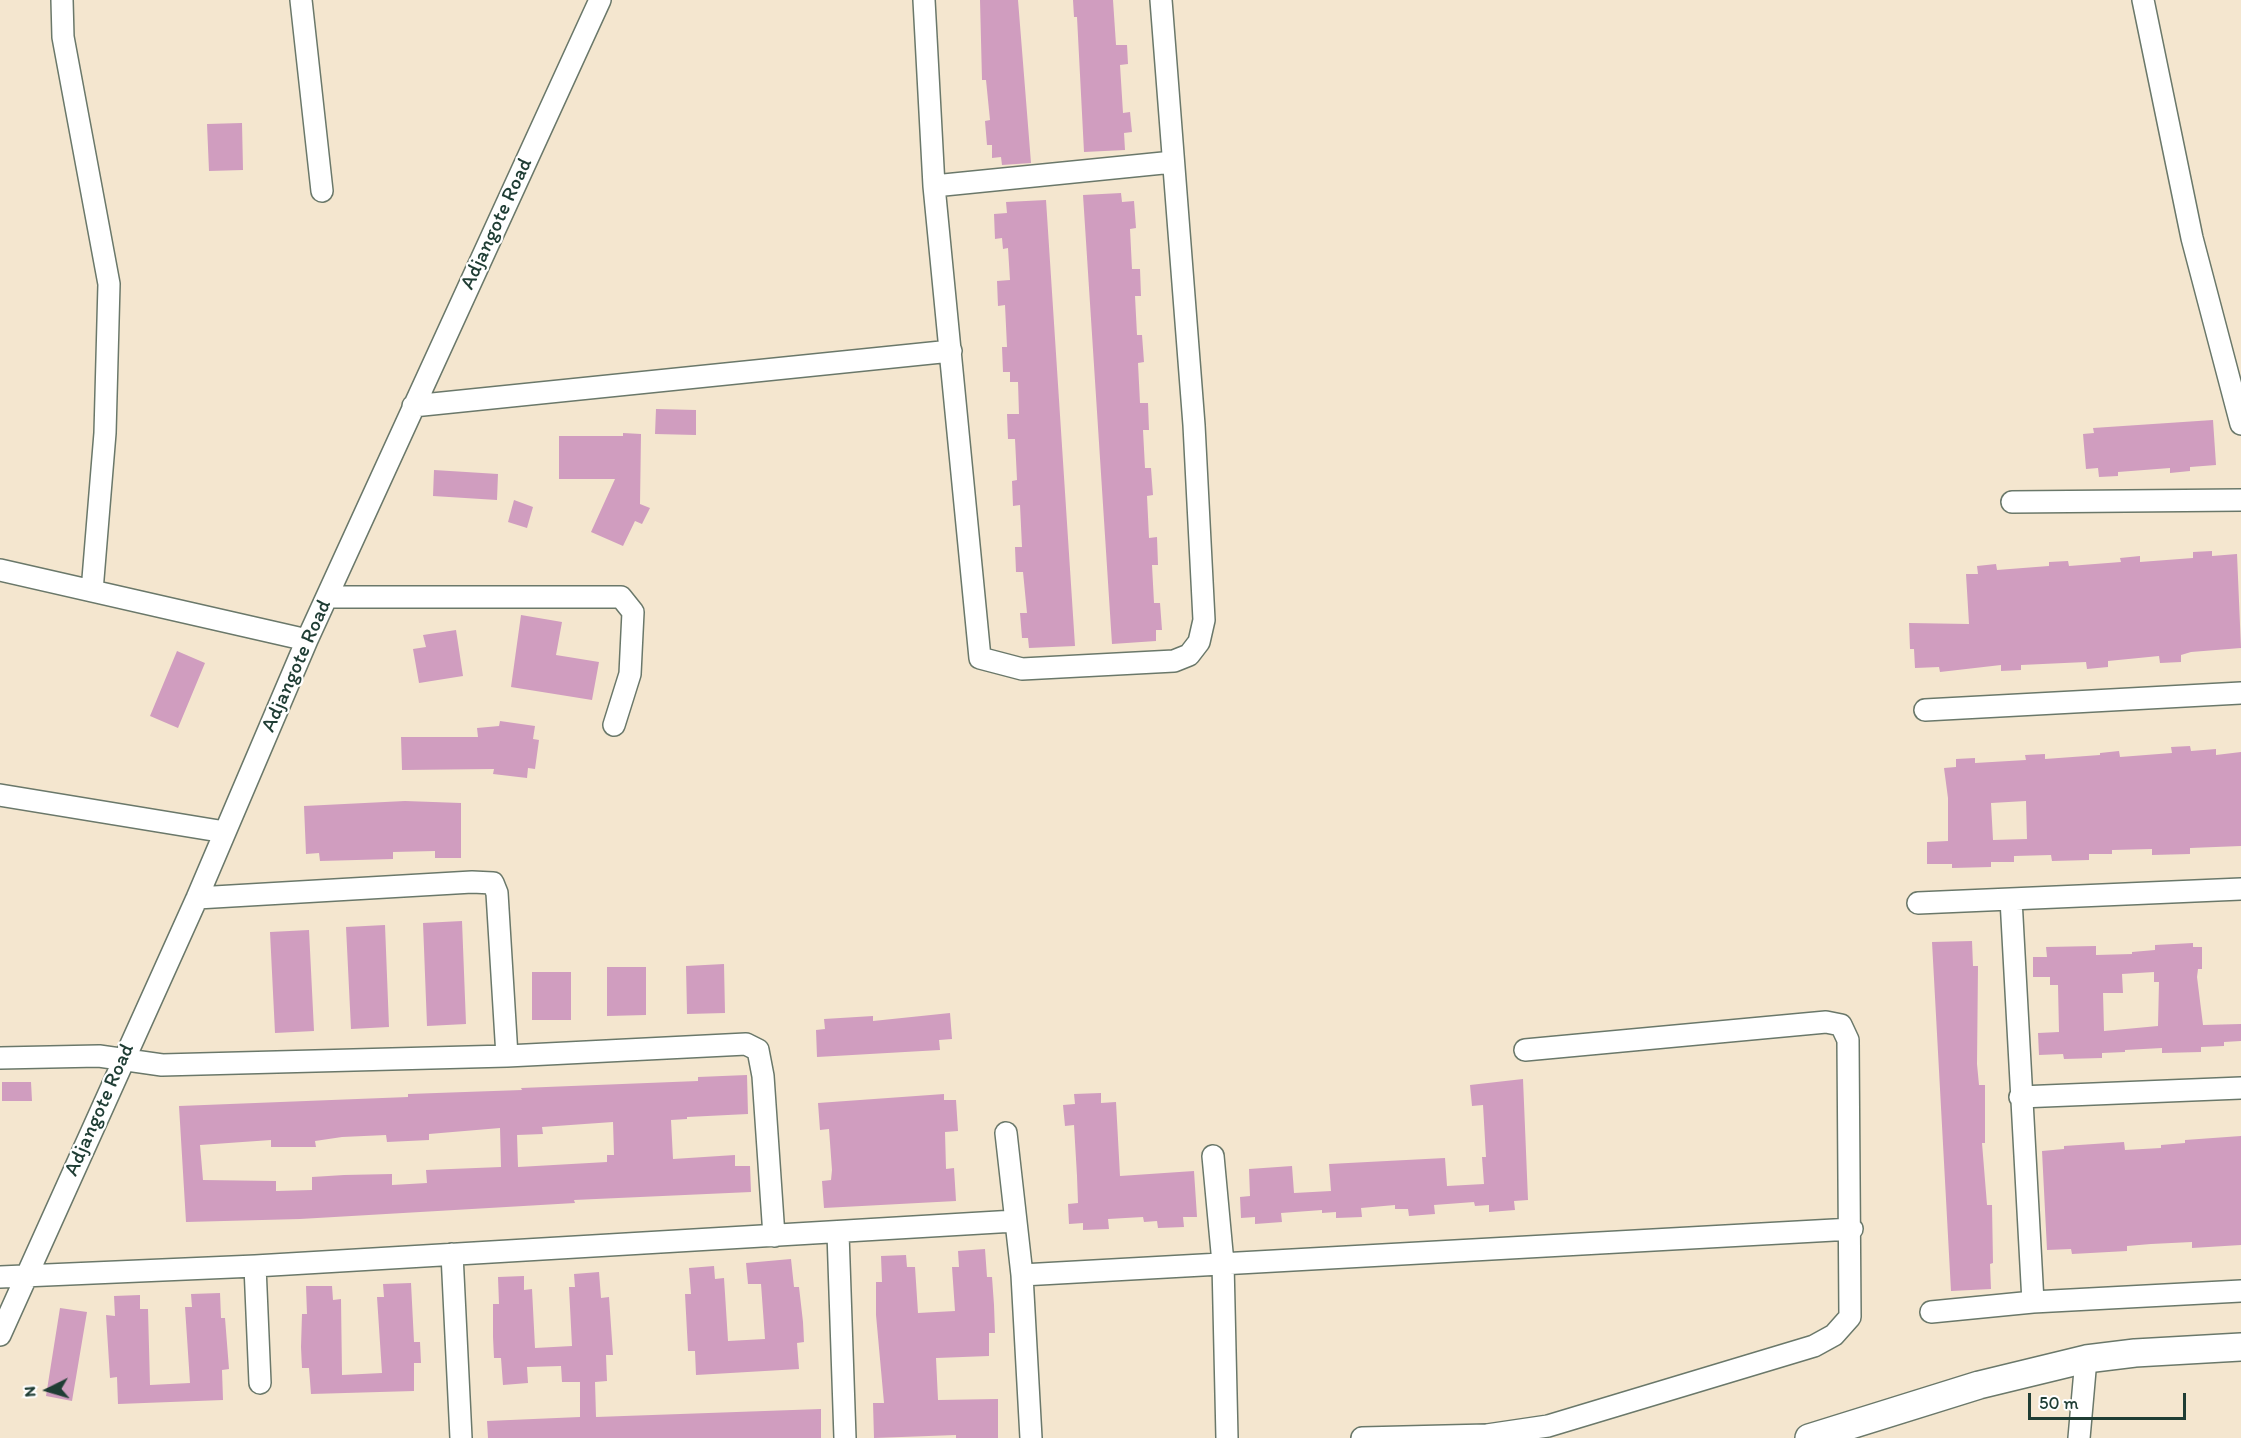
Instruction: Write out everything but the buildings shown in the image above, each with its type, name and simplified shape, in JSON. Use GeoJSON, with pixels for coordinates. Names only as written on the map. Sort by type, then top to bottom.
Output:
{"type":"FeatureCollection","features":[{"type":"Feature","properties":{"kind":"main road"},"geometry":{"type":"LineString","coordinates":[[1809,1438],[1979,1386],[2086,1359],[2135,1353],[2241,1347]]}},
{"type":"Feature","properties":{"kind":"street"},"geometry":{"type":"LineString","coordinates":[[62,0],[63,37],[109,284],[105,433],[92,591]]}},
{"type":"Feature","properties":{"kind":"street"},"geometry":{"type":"LineString","coordinates":[[301,0],[322,191]]}},
{"type":"Feature","properties":{"kind":"street","name":"Adjangote Road"},"geometry":{"type":"LineString","coordinates":[[0,1335],[122,1059],[197,898],[307,640],[600,0]]}},
{"type":"Feature","properties":{"kind":"street"},"geometry":{"type":"LineString","coordinates":[[924,0],[934,186],[980,658],[1022,669],[1174,661],[1189,655],[1199,642],[1204,620],[1194,425],[1161,0]]}},
{"type":"Feature","properties":{"kind":"street"},"geometry":{"type":"LineString","coordinates":[[2144,0],[2192,238],[2241,424]]}},
{"type":"Feature","properties":{"kind":"street"},"geometry":{"type":"LineString","coordinates":[[934,186],[1173,162]]}},
{"type":"Feature","properties":{"kind":"street"},"geometry":{"type":"LineString","coordinates":[[414,406],[951,351]]}},
{"type":"Feature","properties":{"kind":"street"},"geometry":{"type":"LineString","coordinates":[[2012,502],[2241,500]]}},
{"type":"Feature","properties":{"kind":"street"},"geometry":{"type":"LineString","coordinates":[[0,570],[307,640]]}},
{"type":"Feature","properties":{"kind":"street"},"geometry":{"type":"LineString","coordinates":[[327,597],[621,597],[633,612],[630,674],[614,725]]}},
{"type":"Feature","properties":{"kind":"street"},"geometry":{"type":"LineString","coordinates":[[1925,710],[2241,693]]}},
{"type":"Feature","properties":{"kind":"street"},"geometry":{"type":"LineString","coordinates":[[0,795],[225,832]]}},
{"type":"Feature","properties":{"kind":"street"},"geometry":{"type":"LineString","coordinates":[[197,898],[472,882],[493,883],[497,893],[507,1056]]}},
{"type":"Feature","properties":{"kind":"street"},"geometry":{"type":"LineString","coordinates":[[1918,903],[2241,889]]}},
{"type":"Feature","properties":{"kind":"street"},"geometry":{"type":"LineString","coordinates":[[2011,899],[2020,1097],[2033,1302]]}},
{"type":"Feature","properties":{"kind":"street"},"geometry":{"type":"LineString","coordinates":[[1362,1438],[1487,1435],[1548,1426],[1814,1346],[1834,1335],[1850,1317],[1852,1229],[1848,1040],[1841,1025],[1826,1022],[1525,1050]]}},
{"type":"Feature","properties":{"kind":"street"},"geometry":{"type":"LineString","coordinates":[[0,1058],[99,1056],[162,1065],[507,1056],[727,1043],[746,1044],[758,1050],[763,1076],[774,1236]]}},
{"type":"Feature","properties":{"kind":"street"},"geometry":{"type":"LineString","coordinates":[[2020,1097],[2241,1088]]}},
{"type":"Feature","properties":{"kind":"street"},"geometry":{"type":"LineString","coordinates":[[1006,1133],[1022,1275],[1031,1438]]}},
{"type":"Feature","properties":{"kind":"street"},"geometry":{"type":"LineString","coordinates":[[1214,1156],[1223,1263],[1227,1438]]}},
{"type":"Feature","properties":{"kind":"street"},"geometry":{"type":"LineString","coordinates":[[0,1277],[255,1266],[1015,1221]]}},
{"type":"Feature","properties":{"kind":"street"},"geometry":{"type":"LineString","coordinates":[[1022,1275],[1852,1229]]}},
{"type":"Feature","properties":{"kind":"street"},"geometry":{"type":"LineString","coordinates":[[838,1233],[845,1438]]}},
{"type":"Feature","properties":{"kind":"street"},"geometry":{"type":"LineString","coordinates":[[452,1254],[461,1438]]}},
{"type":"Feature","properties":{"kind":"street"},"geometry":{"type":"LineString","coordinates":[[255,1266],[260,1383]]}},
{"type":"Feature","properties":{"kind":"street"},"geometry":{"type":"LineString","coordinates":[[1931,1312],[2033,1302],[2241,1291]]}},
{"type":"Feature","properties":{"kind":"street"},"geometry":{"type":"LineString","coordinates":[[2079,1438],[2086,1359]]}}]}
